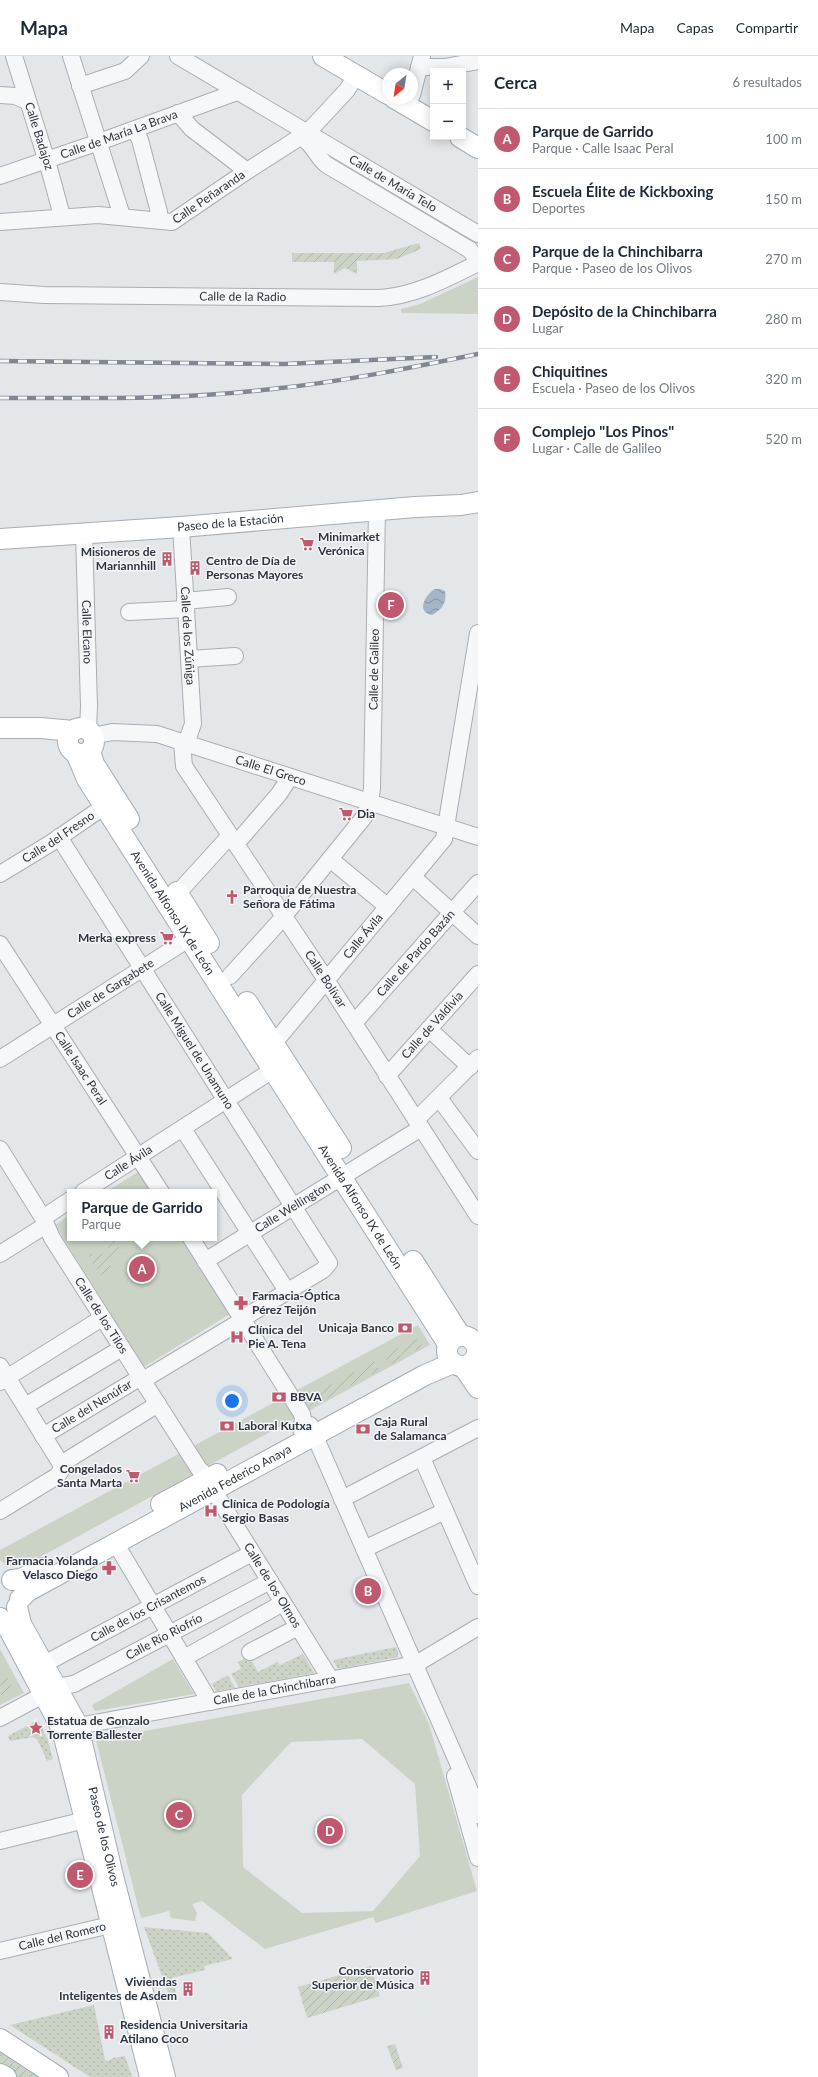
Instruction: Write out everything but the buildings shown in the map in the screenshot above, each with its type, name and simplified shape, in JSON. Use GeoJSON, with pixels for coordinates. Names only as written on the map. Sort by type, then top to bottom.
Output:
{"type":"FeatureCollection","features":[{"type":"Feature","properties":{"kind":"main road"},"geometry":{"type":"LineString","coordinates":[[323,56],[382,91]]}},
{"type":"Feature","properties":{"kind":"main road"},"geometry":{"type":"LineString","coordinates":[[412,104],[430,119]]}},
{"type":"Feature","properties":{"kind":"main road"},"geometry":{"type":"LineString","coordinates":[[465,140],[478,148]]}},
{"type":"Feature","properties":{"kind":"main road","name":"Paseo de la Estación"},"geometry":{"type":"LineString","coordinates":[[0,539],[181,527],[377,510],[472,506]]}},
{"type":"Feature","properties":{"kind":"main road","name":"Calle El Greco"},"geometry":{"type":"LineString","coordinates":[[0,728],[41,728],[81,741]]}},
{"type":"Feature","properties":{"kind":"main road","name":"Calle El Greco"},"geometry":{"type":"LineString","coordinates":[[0,741],[81,741]]}},
{"type":"Feature","properties":{"kind":"main road","name":"Avenida Alfonso IX de León"},"geometry":{"type":"LineString","coordinates":[[81,741],[87,779],[110,803],[177,894],[195,935],[230,976],[274,1043],[280,1066]]}},
{"type":"Feature","properties":{"kind":"main road","name":"Avenida Alfonso IX de León"},"geometry":{"type":"LineString","coordinates":[[110,803],[464,1352],[478,1388]]}},
{"type":"Feature","properties":{"kind":"main road","name":"Avenida Federico Anaya"},"geometry":{"type":"LineString","coordinates":[[0,1618],[8,1615],[28,1591],[116,1544],[212,1485],[309,1430],[464,1352]]}},
{"type":"Feature","properties":{"kind":"main road","name":"Avenida Federico Anaya"},"geometry":{"type":"LineString","coordinates":[[6,1577],[21,1579],[212,1485]]}},
{"type":"Feature","properties":{"kind":"main road","name":"Paseo de los Olivos"},"geometry":{"type":"LineString","coordinates":[[6,1577],[20,1591],[19,1603],[21,1624],[44,1664],[49,1691]]}},
{"type":"Feature","properties":{"kind":"main road","name":"Paseo de los Olivos"},"geometry":{"type":"LineString","coordinates":[[0,1618],[49,1691],[70,1728],[117,1919],[150,2077]]}},
{"type":"Feature","properties":{"kind":"main road","name":"Paseo de los Olivos"},"geometry":{"type":"LineString","coordinates":[[70,1728],[85,1820],[165,2077]]}},
{"type":"Feature","properties":{"kind":"main road"},"geometry":{"type":"LineString","coordinates":[[0,2039],[58,2077]]}},
{"type":"Feature","properties":{"kind":"main road"},"geometry":{"type":"LineString","coordinates":[[0,2074],[6,2077]]}},
{"type":"Feature","properties":{"kind":"street","name":"Calle Badajoz"},"geometry":{"type":"LineString","coordinates":[[14,56],[62,216]]}},
{"type":"Feature","properties":{"kind":"street"},"geometry":{"type":"LineString","coordinates":[[71,56],[122,216]]}},
{"type":"Feature","properties":{"kind":"street"},"geometry":{"type":"LineString","coordinates":[[80,86],[125,71],[141,56]]}},
{"type":"Feature","properties":{"kind":"street"},"geometry":{"type":"LineString","coordinates":[[178,56],[304,134],[320,159],[328,165],[470,250],[478,262]]}},
{"type":"Feature","properties":{"kind":"street"},"geometry":{"type":"LineString","coordinates":[[421,62],[445,67],[478,61]]}},
{"type":"Feature","properties":{"kind":"street","name":"Calle Peñaranda"},"geometry":{"type":"LineString","coordinates":[[0,222],[62,216],[122,216],[172,222],[246,170],[304,134],[348,90],[356,76]]}},
{"type":"Feature","properties":{"kind":"street","name":"Calle de María La Brava"},"geometry":{"type":"LineString","coordinates":[[0,176],[237,92]]}},
{"type":"Feature","properties":{"kind":"street"},"geometry":{"type":"LineString","coordinates":[[0,95],[15,96],[27,101]]}},
{"type":"Feature","properties":{"kind":"street"},"geometry":{"type":"LineString","coordinates":[[178,113],[192,129],[246,170]]}},
{"type":"Feature","properties":{"kind":"street"},"geometry":{"type":"LineString","coordinates":[[135,129],[140,140],[159,212],[159,220]]}},
{"type":"Feature","properties":{"kind":"street","name":"Calle de María Telo"},"geometry":{"type":"LineString","coordinates":[[304,134],[478,234]]}},
{"type":"Feature","properties":{"kind":"street","name":"Calle de la Radio"},"geometry":{"type":"LineString","coordinates":[[0,292],[44,295],[379,298],[394,297],[427,287],[478,262]]}},
{"type":"Feature","properties":{"kind":"street","name":"Calle de Galileo"},"geometry":{"type":"LineString","coordinates":[[370,803],[372,788],[377,510]]}},
{"type":"Feature","properties":{"kind":"street","name":"Calle de los Zúñiga"},"geometry":{"type":"LineString","coordinates":[[181,527],[193,724],[184,742]]}},
{"type":"Feature","properties":{"kind":"street","name":"Calle Elcano"},"geometry":{"type":"LineString","coordinates":[[81,741],[89,706],[84,534]]}},
{"type":"Feature","properties":{"kind":"street"},"geometry":{"type":"LineString","coordinates":[[129,612],[186,605],[228,597]]}},
{"type":"Feature","properties":{"kind":"street","name":"Calle Ávila"},"geometry":{"type":"LineString","coordinates":[[274,1043],[444,839],[478,633]]}},
{"type":"Feature","properties":{"kind":"street"},"geometry":{"type":"LineString","coordinates":[[189,659],[235,656]]}},
{"type":"Feature","properties":{"kind":"street","name":"Calle El Greco"},"geometry":{"type":"LineString","coordinates":[[81,741],[112,732],[157,734],[478,837]]}},
{"type":"Feature","properties":{"kind":"street","name":"Calle Bolívar"},"geometry":{"type":"LineString","coordinates":[[184,742],[184,766],[354,1023],[478,1216]]}},
{"type":"Feature","properties":{"kind":"street"},"geometry":{"type":"LineString","coordinates":[[177,894],[226,840],[235,841],[241,838],[279,794],[290,777]]}},
{"type":"Feature","properties":{"kind":"street","name":"Calle del Fresno"},"geometry":{"type":"LineString","coordinates":[[0,874],[110,803]]}},
{"type":"Feature","properties":{"kind":"street"},"geometry":{"type":"LineString","coordinates":[[230,976],[274,928],[364,817],[370,803]]}},
{"type":"Feature","properties":{"kind":"street","name":"Calle Miguel de Unamuno"},"geometry":{"type":"LineString","coordinates":[[59,837],[328,1260],[329,1264]]}},
{"type":"Feature","properties":{"kind":"street"},"geometry":{"type":"LineString","coordinates":[[330,859],[388,907]]}},
{"type":"Feature","properties":{"kind":"street"},"geometry":{"type":"LineString","coordinates":[[413,877],[478,936]]}},
{"type":"Feature","properties":{"kind":"street","name":"Calle de Pardo Bazán"},"geometry":{"type":"LineString","coordinates":[[354,1023],[478,883]]}},
{"type":"Feature","properties":{"kind":"street","name":"Calle de Gargabete"},"geometry":{"type":"LineString","coordinates":[[0,1059],[195,935]]}},
{"type":"Feature","properties":{"kind":"street","name":"Calle Isaac Peral"},"geometry":{"type":"LineString","coordinates":[[0,944],[159,1189]]}},
{"type":"Feature","properties":{"kind":"street","name":"Calle de Valdivia"},"geometry":{"type":"LineString","coordinates":[[387,1076],[478,974]]}},
{"type":"Feature","properties":{"kind":"street"},"geometry":{"type":"LineString","coordinates":[[429,1029],[474,1063]]}},
{"type":"Feature","properties":{"kind":"street","name":"Calle Wellington"},"geometry":{"type":"LineString","coordinates":[[205,1261],[349,1174],[419,1124],[439,1098],[474,1063]]}},
{"type":"Feature","properties":{"kind":"street","name":"Calle Ávila"},"geometry":{"type":"LineString","coordinates":[[88,1189],[280,1066]]}},
{"type":"Feature","properties":{"kind":"street"},"geometry":{"type":"LineString","coordinates":[[439,1098],[478,1151]]}},
{"type":"Feature","properties":{"kind":"street"},"geometry":{"type":"LineString","coordinates":[[183,1129],[287,1291]]}},
{"type":"Feature","properties":{"kind":"street","name":"Calle de los Tilos"},"geometry":{"type":"LineString","coordinates":[[0,1149],[102,1318],[142,1378],[199,1469],[212,1485]]}},
{"type":"Feature","properties":{"kind":"street"},"geometry":{"type":"LineString","coordinates":[[0,1254],[67,1202]]}},
{"type":"Feature","properties":{"kind":"street"},"geometry":{"type":"LineString","coordinates":[[193,1241],[302,1414],[416,1664],[471,1793],[478,1799]]}},
{"type":"Feature","properties":{"kind":"street","name":"Calle del Nenúfar"},"geometry":{"type":"LineString","coordinates":[[43,1436],[243,1320],[250,1314],[329,1264]]}},
{"type":"Feature","properties":{"kind":"street"},"geometry":{"type":"LineString","coordinates":[[0,1511],[57,1476],[62,1469],[25,1406],[2,1375],[102,1318]]}},
{"type":"Feature","properties":{"kind":"street"},"geometry":{"type":"LineString","coordinates":[[25,1406],[122,1348]]}},
{"type":"Feature","properties":{"kind":"street"},"geometry":{"type":"LineString","coordinates":[[60,1464],[158,1404]]}},
{"type":"Feature","properties":{"kind":"street"},"geometry":{"type":"LineString","coordinates":[[342,1499],[478,1428]]}},
{"type":"Feature","properties":{"kind":"street"},"geometry":{"type":"LineString","coordinates":[[422,1458],[478,1586]]}},
{"type":"Feature","properties":{"kind":"street","name":"Calle de los Olmos"},"geometry":{"type":"LineString","coordinates":[[212,1485],[252,1553],[331,1680]]}},
{"type":"Feature","properties":{"kind":"street"},"geometry":{"type":"LineString","coordinates":[[364,1549],[445,1511]]}},
{"type":"Feature","properties":{"kind":"street"},"geometry":{"type":"LineString","coordinates":[[116,1544],[210,1702]]}},
{"type":"Feature","properties":{"kind":"street","name":"Calle de los Crisantemos"},"geometry":{"type":"LineString","coordinates":[[44,1664],[252,1553]]}},
{"type":"Feature","properties":{"kind":"street","name":"Calle Río Riofrío"},"geometry":{"type":"LineString","coordinates":[[0,1718],[49,1691],[74,1684],[270,1581]]}},
{"type":"Feature","properties":{"kind":"street"},"geometry":{"type":"LineString","coordinates":[[184,1658],[283,1603]]}},
{"type":"Feature","properties":{"kind":"street"},"geometry":{"type":"LineString","coordinates":[[250,1652],[298,1627]]}},
{"type":"Feature","properties":{"kind":"street","name":"Calle de la Chinchibarra"},"geometry":{"type":"LineString","coordinates":[[70,1728],[416,1664],[478,1627]]}},
{"type":"Feature","properties":{"kind":"street"},"geometry":{"type":"LineString","coordinates":[[445,1731],[456,1780],[478,1858]]}},
{"type":"Feature","properties":{"kind":"street"},"geometry":{"type":"LineString","coordinates":[[478,1804],[476,1808],[478,1815]]}},
{"type":"Feature","properties":{"kind":"street"},"geometry":{"type":"LineString","coordinates":[[0,1841],[85,1820]]}},
{"type":"Feature","properties":{"kind":"street","name":"Calle del Romero"},"geometry":{"type":"LineString","coordinates":[[0,1943],[117,1919]]}},
{"type":"Feature","properties":{"kind":"street","name":"Calle del Romero"},"geometry":{"type":"LineString","coordinates":[[0,1951],[117,1919]]}},
{"type":"Feature","properties":{"kind":"shaded area"},"geometry":{"type":"Polygon","coordinates":[[[419,243],[421,249],[397,259],[357,261],[357,274],[345,268],[334,274],[334,262],[292,262],[292,253],[384,253],[419,243]]]}},
{"type":"Feature","properties":{"kind":"shaded area"},"geometry":{"type":"Polygon","coordinates":[[[478,277],[478,314],[401,313],[401,309],[420,304],[478,277]]]}},
{"type":"Feature","properties":{"kind":"shaded area"},"geometry":{"type":"Polygon","coordinates":[[[141,1170],[152,1189],[111,1189],[141,1170]]]}},
{"type":"Feature","properties":{"kind":"shaded area"},"geometry":{"type":"Polygon","coordinates":[[[67,1217],[67,1241],[185,1241],[230,1314],[144,1367],[55,1225],[67,1217]]]}},
{"type":"Feature","properties":{"kind":"shaded area"},"geometry":{"type":"Polygon","coordinates":[[[115,1241],[123,1253],[108,1263],[113,1270],[102,1277],[88,1256],[91,1254],[95,1259],[109,1249],[106,1245],[115,1241]]]}},
{"type":"Feature","properties":{"kind":"shaded area"},"geometry":{"type":"Polygon","coordinates":[[[418,1325],[430,1345],[31,1562],[23,1565],[11,1566],[0,1560],[0,1550],[418,1325]]]}},
{"type":"Feature","properties":{"kind":"shaded area"},"geometry":{"type":"Polygon","coordinates":[[[416,1338],[422,1347],[390,1365],[384,1356],[416,1338]]]}},
{"type":"Feature","properties":{"kind":"shaded area"},"geometry":{"type":"Polygon","coordinates":[[[374,1361],[379,1370],[310,1408],[305,1399],[374,1361]]]}},
{"type":"Feature","properties":{"kind":"shaded area"},"geometry":{"type":"Polygon","coordinates":[[[396,1647],[398,1657],[338,1669],[333,1660],[396,1647]]]}},
{"type":"Feature","properties":{"kind":"shaded area"},"geometry":{"type":"Polygon","coordinates":[[[0,1649],[24,1693],[0,1705],[0,1649]]]}},
{"type":"Feature","properties":{"kind":"shaded area"},"geometry":{"type":"Polygon","coordinates":[[[303,1654],[314,1673],[239,1687],[231,1674],[241,1669],[238,1662],[249,1656],[258,1672],[277,1662],[280,1665],[303,1654]]]}},
{"type":"Feature","properties":{"kind":"shaded area"},"geometry":{"type":"Polygon","coordinates":[[[173,1659],[194,1694],[95,1711],[92,1705],[173,1659]]]}},
{"type":"Feature","properties":{"kind":"shaded area"},"geometry":{"type":"Polygon","coordinates":[[[228,1675],[235,1688],[216,1691],[212,1684],[228,1675]]]}},
{"type":"Feature","properties":{"kind":"shaded area"},"geometry":{"type":"Polygon","coordinates":[[[7,1677],[14,1689],[1,1696],[0,1681],[7,1677]]]}},
{"type":"Feature","properties":{"kind":"shaded area"},"geometry":{"type":"Polygon","coordinates":[[[409,1683],[429,1724],[477,1891],[376,1923],[373,1917],[265,1949],[202,1901],[192,1904],[197,1913],[195,1921],[171,1918],[169,1911],[141,1918],[96,1740],[409,1683]],[[362,1739],[291,1742],[242,1795],[243,1867],[302,1913],[373,1911],[420,1856],[415,1784],[362,1739]]]}},
{"type":"Feature","properties":{"kind":"shaded area"},"geometry":{"type":"Polygon","coordinates":[[[38,1720],[47,1738],[53,1759],[47,1761],[37,1739],[33,1737],[10,1741],[8,1736],[38,1720]]]}},
{"type":"Feature","properties":{"kind":"shaded area"},"geometry":{"type":"Polygon","coordinates":[[[144,1927],[208,1933],[233,1959],[204,1966],[205,1970],[172,1978],[177,1996],[170,1998],[144,1927]]]}},
{"type":"Feature","properties":{"kind":"shaded area"},"geometry":{"type":"Polygon","coordinates":[[[371,1966],[380,1996],[307,2018],[298,1987],[371,1966]]]}},
{"type":"Feature","properties":{"kind":"shaded area"},"geometry":{"type":"Polygon","coordinates":[[[94,2005],[105,2060],[108,2061],[113,2058],[125,2056],[132,2077],[90,2077],[10,2025],[94,2005]]]}},
{"type":"Feature","properties":{"kind":"shaded area"},"geometry":{"type":"Polygon","coordinates":[[[395,2044],[403,2068],[396,2070],[387,2046],[395,2044]]]}},
{"type":"Feature","properties":{"kind":"shaded area"},"geometry":{"type":"Polygon","coordinates":[[[0,2047],[48,2077],[17,2077],[0,2067],[0,2047]]]}},
{"type":"Feature","properties":{"kind":"water"},"geometry":{"type":"Polygon","coordinates":[[[435,589],[445,591],[445,599],[441,608],[432,615],[427,613],[423,607],[428,595],[435,589]]]}},
{"type":"Feature","properties":{"kind":"water"},"geometry":{"type":"Polygon","coordinates":[[[144,1257],[155,1272],[139,1282],[129,1267],[144,1257]]]}},
{"type":"Feature","properties":{"kind":"railway"},"geometry":{"type":"LineString","coordinates":[[0,398],[136,398],[238,393],[350,379],[478,354]]}},
{"type":"Feature","properties":{"kind":"railway"},"geometry":{"type":"LineString","coordinates":[[0,361],[285,364],[436,357]]}},
{"type":"Feature","properties":{"kind":"place","name":"Minimarket Verónica"},"geometry":{"type":"Point","coordinates":[307,544]}},
{"type":"Feature","properties":{"kind":"place","name":"Misioneros de Mariannhill"},"geometry":{"type":"Point","coordinates":[167,559]}},
{"type":"Feature","properties":{"kind":"place","name":"Centro de Día de Personas Mayores"},"geometry":{"type":"Point","coordinates":[195,568]}},
{"type":"Feature","properties":{"kind":"place","name":"Complejo \"Los Pinos\""},"geometry":{"type":"Point","coordinates":[391,605]}},
{"type":"Feature","properties":{"kind":"place","name":"Dia"},"geometry":{"type":"Point","coordinates":[346,814]}},
{"type":"Feature","properties":{"kind":"place","name":"Parroquia de Nuestra Señora de Fátima"},"geometry":{"type":"Point","coordinates":[232,897]}},
{"type":"Feature","properties":{"kind":"place","name":"Merka express"},"geometry":{"type":"Point","coordinates":[167,938]}},
{"type":"Feature","properties":{"kind":"place","name":"Parque de Garrido"},"geometry":{"type":"Point","coordinates":[142,1269]}},
{"type":"Feature","properties":{"kind":"place","name":"Farmacia-Óptica Pérez Teijón"},"geometry":{"type":"Point","coordinates":[241,1303]}},
{"type":"Feature","properties":{"kind":"place","name":"Unicaja Banco"},"geometry":{"type":"Point","coordinates":[405,1328]}},
{"type":"Feature","properties":{"kind":"place","name":"Clínica del Pie A. Tena"},"geometry":{"type":"Point","coordinates":[237,1337]}},
{"type":"Feature","properties":{"kind":"place","name":"BBVA"},"geometry":{"type":"Point","coordinates":[279,1397]}},
{"type":"Feature","properties":{"kind":"place","name":"Laboral Kutxa"},"geometry":{"type":"Point","coordinates":[227,1426]}},
{"type":"Feature","properties":{"kind":"place","name":"Caja Rural de Salamanca"},"geometry":{"type":"Point","coordinates":[363,1429]}},
{"type":"Feature","properties":{"kind":"place","name":"Congelados Santa Marta"},"geometry":{"type":"Point","coordinates":[133,1476]}},
{"type":"Feature","properties":{"kind":"place","name":"Clínica de Podología Sergio Basas"},"geometry":{"type":"Point","coordinates":[211,1511]}},
{"type":"Feature","properties":{"kind":"place","name":"Farmacia Yolanda Velasco Diego"},"geometry":{"type":"Point","coordinates":[109,1568]}},
{"type":"Feature","properties":{"kind":"place","name":"Escuela Élite de Kickboxing"},"geometry":{"type":"Point","coordinates":[368,1591]}},
{"type":"Feature","properties":{"kind":"place","name":"Estatua de Gonzalo Torrente Ballester"},"geometry":{"type":"Point","coordinates":[36,1728]}},
{"type":"Feature","properties":{"kind":"place","name":"Parque de la Chinchibarra"},"geometry":{"type":"Point","coordinates":[179,1815]}},
{"type":"Feature","properties":{"kind":"place","name":"Depósito de la Chinchibarra"},"geometry":{"type":"Point","coordinates":[330,1831]}},
{"type":"Feature","properties":{"kind":"place","name":"Chiquitines"},"geometry":{"type":"Point","coordinates":[80,1875]}},
{"type":"Feature","properties":{"kind":"place","name":"Conservatorio Superior de Música"},"geometry":{"type":"Point","coordinates":[425,1978]}},
{"type":"Feature","properties":{"kind":"place","name":"Viviendas Inteligentes de Asdem"},"geometry":{"type":"Point","coordinates":[188,1989]}},
{"type":"Feature","properties":{"kind":"place","name":"Residencia Universitaria Atilano Coco"},"geometry":{"type":"Point","coordinates":[109,2032]}}]}
